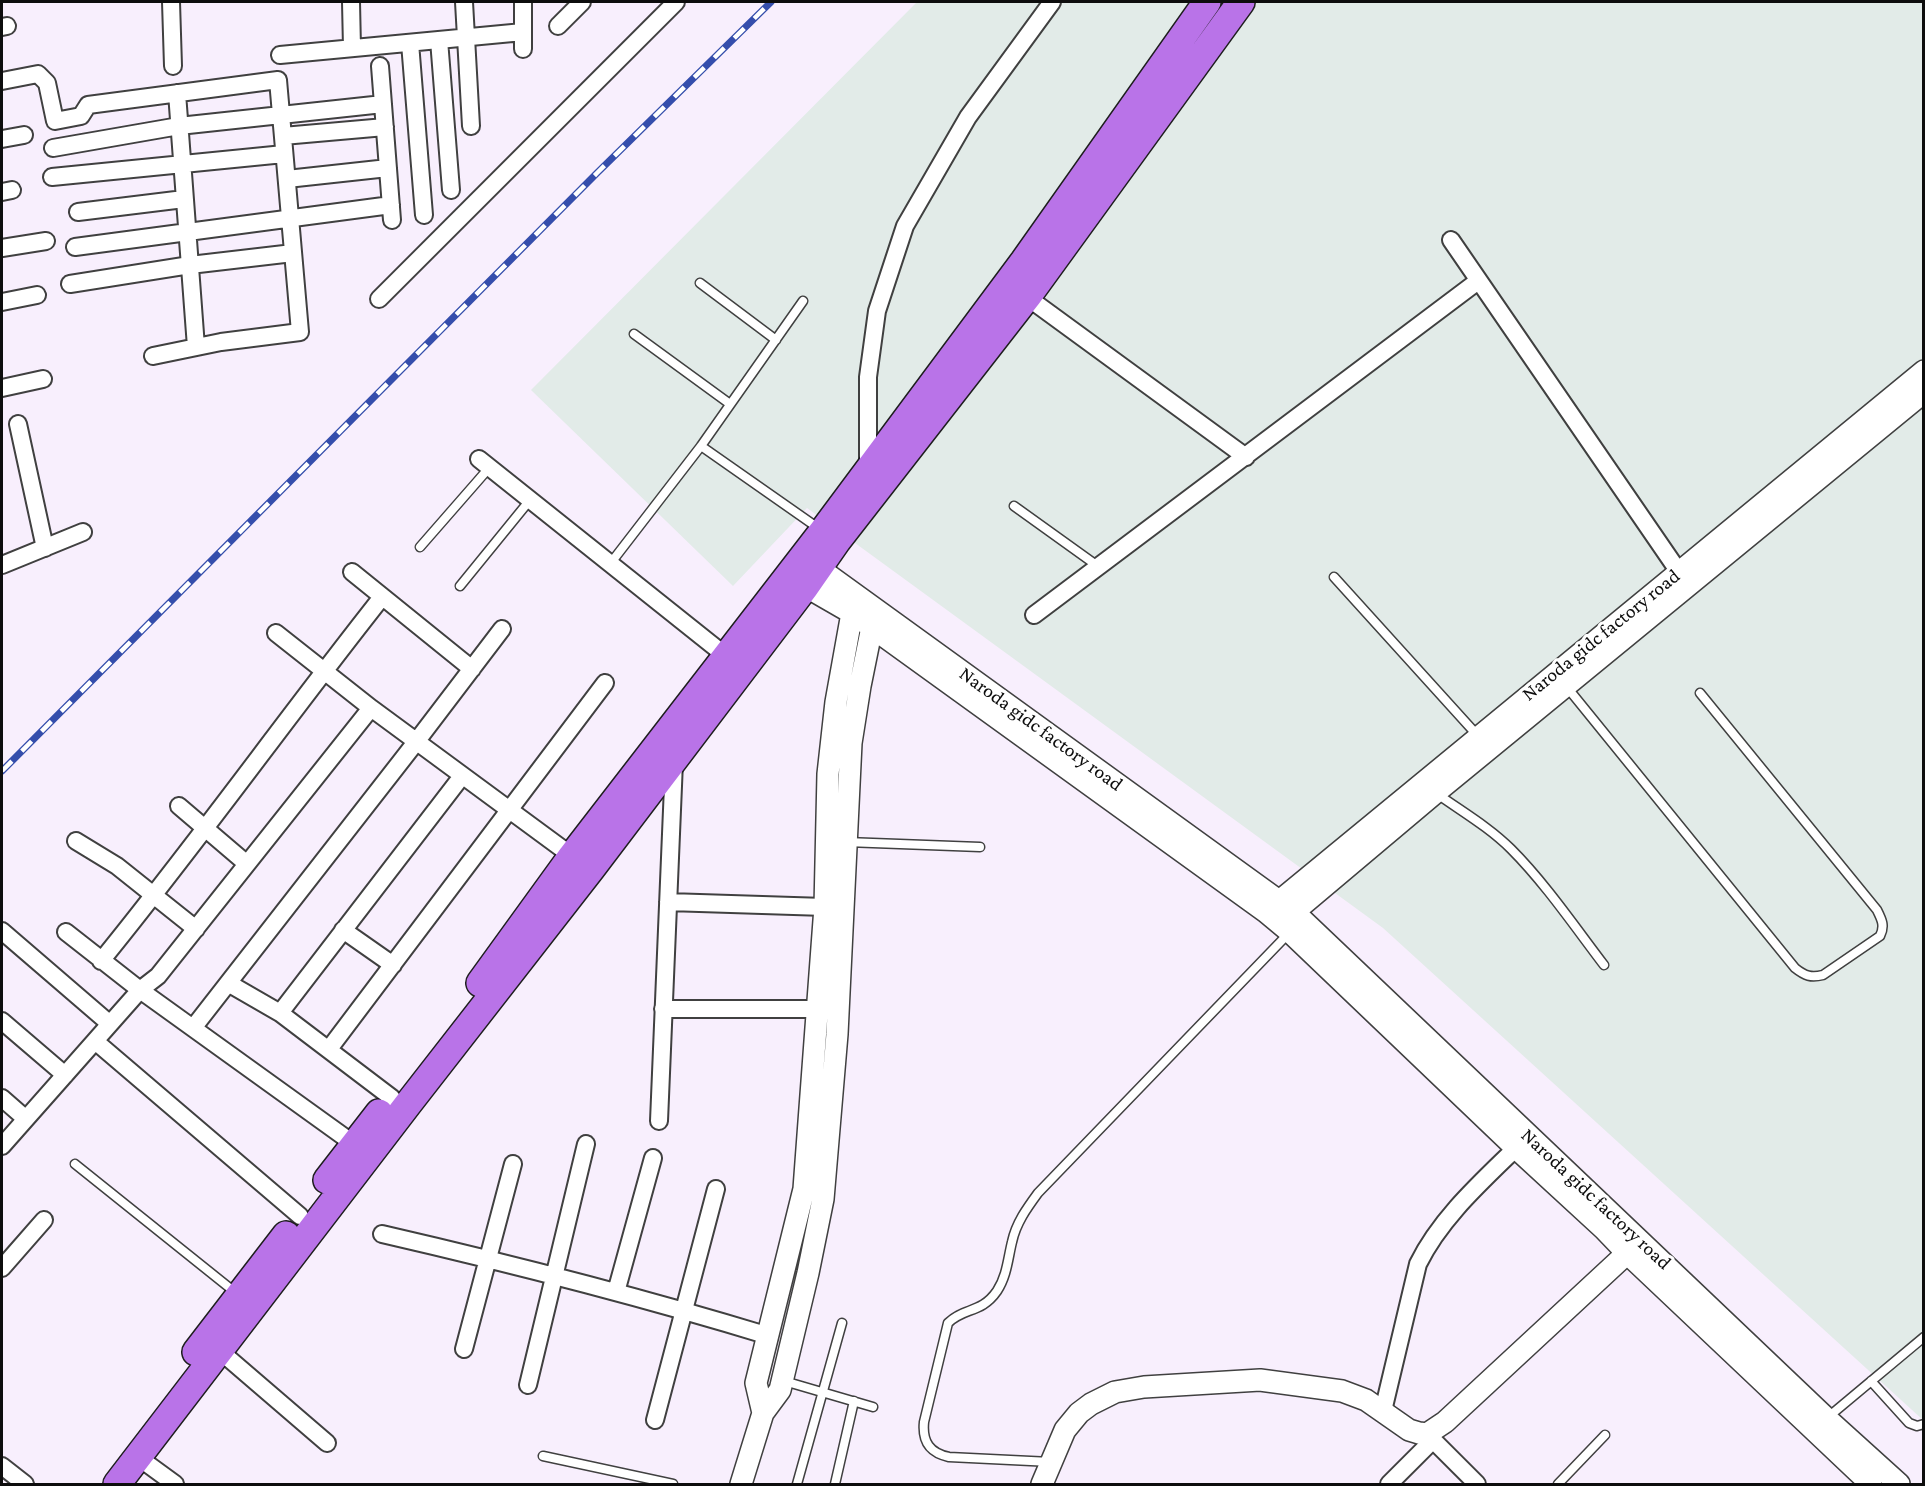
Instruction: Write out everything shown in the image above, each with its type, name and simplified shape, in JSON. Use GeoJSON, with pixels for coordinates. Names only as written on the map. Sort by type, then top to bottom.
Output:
{"type":"FeatureCollection","features":[{"type":"Feature","properties":{"kind":"main road"},"geometry":{"type":"LineString","coordinates":[[830,536],[868,470],[1024,261],[1207,2]]}},
{"type":"Feature","properties":{"kind":"main road"},"geometry":{"type":"LineString","coordinates":[[117,1485],[675,759],[830,536],[1027,297],[1241,2]]}},
{"type":"Feature","properties":{"kind":"main road"},"geometry":{"type":"LineString","coordinates":[[96,1485],[354,1144],[486,975],[572,856],[726,656],[804,572]]}},
{"type":"Feature","properties":{"kind":"street"},"geometry":{"type":"LineString","coordinates":[[171,2],[173,66]]}},
{"type":"Feature","properties":{"kind":"street"},"geometry":{"type":"LineString","coordinates":[[351,2],[352,48]]}},
{"type":"Feature","properties":{"kind":"street"},"geometry":{"type":"LineString","coordinates":[[464,2],[471,126]]}},
{"type":"Feature","properties":{"kind":"street"},"geometry":{"type":"LineString","coordinates":[[280,55],[466,37],[523,40],[523,2]]}},
{"type":"Feature","properties":{"kind":"street"},"geometry":{"type":"LineString","coordinates":[[558,26],[582,2]]}},
{"type":"Feature","properties":{"kind":"street"},"geometry":{"type":"LineString","coordinates":[[379,299],[676,2]]}},
{"type":"Feature","properties":{"kind":"street"},"geometry":{"type":"LineString","coordinates":[[868,470],[868,377],[877,311],[905,226],[968,117],[1052,2]]}},
{"type":"Feature","properties":{"kind":"street"},"geometry":{"type":"LineString","coordinates":[[439,40],[451,190]]}},
{"type":"Feature","properties":{"kind":"street"},"geometry":{"type":"LineString","coordinates":[[410,43],[424,215]]}},
{"type":"Feature","properties":{"kind":"street"},"geometry":{"type":"LineString","coordinates":[[75,247],[290,218],[391,213],[380,66]]}},
{"type":"Feature","properties":{"kind":"street"},"geometry":{"type":"LineString","coordinates":[[2,81],[38,74],[47,83],[55,121],[81,116],[88,105],[278,80],[300,332],[221,342],[153,356]]}},
{"type":"Feature","properties":{"kind":"street"},"geometry":{"type":"LineString","coordinates":[[177,93],[196,347]]}},
{"type":"Feature","properties":{"kind":"street"},"geometry":{"type":"LineString","coordinates":[[53,148],[179,126],[382,104]]}},
{"type":"Feature","properties":{"kind":"street"},"geometry":{"type":"LineString","coordinates":[[283,136],[385,128]]}},
{"type":"Feature","properties":{"kind":"street"},"geometry":{"type":"LineString","coordinates":[[2,139],[24,135]]}},
{"type":"Feature","properties":{"kind":"street"},"geometry":{"type":"LineString","coordinates":[[52,177],[284,154]]}},
{"type":"Feature","properties":{"kind":"street"},"geometry":{"type":"LineString","coordinates":[[287,179],[388,168]]}},
{"type":"Feature","properties":{"kind":"street"},"geometry":{"type":"LineString","coordinates":[[78,212],[184,199]]}},
{"type":"Feature","properties":{"kind":"street"},"geometry":{"type":"LineString","coordinates":[[1451,240],[1679,572]]}},
{"type":"Feature","properties":{"kind":"street"},"geometry":{"type":"LineString","coordinates":[[2,248],[46,241]]}},
{"type":"Feature","properties":{"kind":"street"},"geometry":{"type":"LineString","coordinates":[[70,284],[190,265],[293,253]]}},
{"type":"Feature","properties":{"kind":"street"},"geometry":{"type":"LineString","coordinates":[[1034,615],[1246,458],[1478,281]]}},
{"type":"Feature","properties":{"kind":"street"},"geometry":{"type":"LineString","coordinates":[[2,302],[37,295]]}},
{"type":"Feature","properties":{"kind":"street"},"geometry":{"type":"LineString","coordinates":[[1027,297],[1246,458]]}},
{"type":"Feature","properties":{"kind":"street","name":"Naroda gidc factory road"},"geometry":{"type":"LineString","coordinates":[[1282,916],[1478,736],[1923,371]]}},
{"type":"Feature","properties":{"kind":"street"},"geometry":{"type":"LineString","coordinates":[[2,388],[42,379]]}},
{"type":"Feature","properties":{"kind":"street","name":"Naroda gidc factory road"},"geometry":{"type":"LineString","coordinates":[[1282,916],[1923,392]]}},
{"type":"Feature","properties":{"kind":"street"},"geometry":{"type":"LineString","coordinates":[[18,424],[45,548]]}},
{"type":"Feature","properties":{"kind":"street"},"geometry":{"type":"LineString","coordinates":[[484,464],[726,656]]}},
{"type":"Feature","properties":{"kind":"street"},"geometry":{"type":"LineString","coordinates":[[2,565],[83,532]]}},
{"type":"Feature","properties":{"kind":"street"},"geometry":{"type":"LineString","coordinates":[[352,572],[472,669]]}},
{"type":"Feature","properties":{"kind":"street","name":"Naroda gidc factory road"},"geometry":{"type":"LineString","coordinates":[[804,572],[854,605],[1282,916],[1634,1247],[1899,1485]]}},
{"type":"Feature","properties":{"kind":"street"},"geometry":{"type":"LineString","coordinates":[[101,961],[206,829],[382,597]]}},
{"type":"Feature","properties":{"kind":"street"},"geometry":{"type":"LineString","coordinates":[[764,1413],[756,1383],[804,1190],[825,907],[831,738],[854,605]]}},
{"type":"Feature","properties":{"kind":"street"},"geometry":{"type":"LineString","coordinates":[[741,1485],[764,1413],[780,1390],[823,1199],[837,1034],[851,743],[873,619]]}},
{"type":"Feature","properties":{"kind":"street"},"geometry":{"type":"LineString","coordinates":[[193,1028],[502,629]]}},
{"type":"Feature","properties":{"kind":"street"},"geometry":{"type":"LineString","coordinates":[[276,633],[416,742],[572,856]]}},
{"type":"Feature","properties":{"kind":"street"},"geometry":{"type":"LineString","coordinates":[[328,1049],[605,683]]}},
{"type":"Feature","properties":{"kind":"street"},"geometry":{"type":"LineString","coordinates":[[2,1146],[140,990],[158,976],[371,708]]}},
{"type":"Feature","properties":{"kind":"street"},"geometry":{"type":"LineString","coordinates":[[659,1121],[675,759]]}},
{"type":"Feature","properties":{"kind":"street"},"geometry":{"type":"LineString","coordinates":[[280,1013],[462,776]]}},
{"type":"Feature","properties":{"kind":"street"},"geometry":{"type":"LineString","coordinates":[[180,806],[247,864]]}},
{"type":"Feature","properties":{"kind":"street"},"geometry":{"type":"LineString","coordinates":[[76,841],[117,866],[155,894],[196,929]]}},
{"type":"Feature","properties":{"kind":"street"},"geometry":{"type":"LineString","coordinates":[[668,902],[825,907]]}},
{"type":"Feature","properties":{"kind":"street","name":"Naroda gidc factory road"},"geometry":{"type":"LineString","coordinates":[[1282,916],[1516,1148],[1604,1229],[1634,1247],[1871,1485]]}},
{"type":"Feature","properties":{"kind":"street"},"geometry":{"type":"LineString","coordinates":[[343,930],[393,965]]}},
{"type":"Feature","properties":{"kind":"street"},"geometry":{"type":"LineString","coordinates":[[2,931],[110,1024]]}},
{"type":"Feature","properties":{"kind":"street"},"geometry":{"type":"LineString","coordinates":[[66,932],[140,990],[354,1144]]}},
{"type":"Feature","properties":{"kind":"street"},"geometry":{"type":"LineString","coordinates":[[228,983],[280,1013],[392,1098]]}},
{"type":"Feature","properties":{"kind":"street"},"geometry":{"type":"LineString","coordinates":[[663,1010],[818,1009]]}},
{"type":"Feature","properties":{"kind":"street"},"geometry":{"type":"LineString","coordinates":[[2,1021],[65,1075]]}},
{"type":"Feature","properties":{"kind":"street"},"geometry":{"type":"LineString","coordinates":[[95,1041],[300,1216]]}},
{"type":"Feature","properties":{"kind":"street"},"geometry":{"type":"LineString","coordinates":[[2,1098],[26,1119]]}},
{"type":"Feature","properties":{"kind":"street"},"geometry":{"type":"LineString","coordinates":[[528,1385],[586,1144]]}},
{"type":"Feature","properties":{"kind":"street"},"geometry":{"type":"LineString","coordinates":[[1383,1412],[1418,1264],[1427,1246],[1444,1223],[1516,1148]]}},
{"type":"Feature","properties":{"kind":"street"},"geometry":{"type":"LineString","coordinates":[[616,1292],[653,1158]]}},
{"type":"Feature","properties":{"kind":"street"},"geometry":{"type":"LineString","coordinates":[[464,1349],[513,1164]]}},
{"type":"Feature","properties":{"kind":"street"},"geometry":{"type":"LineString","coordinates":[[655,1420],[716,1189]]}},
{"type":"Feature","properties":{"kind":"street"},"geometry":{"type":"LineString","coordinates":[[2,1268],[44,1220]]}},
{"type":"Feature","properties":{"kind":"street"},"geometry":{"type":"LineString","coordinates":[[381,1234],[554,1275],[684,1310],[769,1336]]}},
{"type":"Feature","properties":{"kind":"street"},"geometry":{"type":"LineString","coordinates":[[1389,1485],[1445,1422],[1634,1247]]}},
{"type":"Feature","properties":{"kind":"street"},"geometry":{"type":"LineString","coordinates":[[220,1352],[327,1443]]}},
{"type":"Feature","properties":{"kind":"street"},"geometry":{"type":"LineString","coordinates":[[1042,1485],[1065,1430],[1079,1413],[1114,1392],[1144,1387],[1260,1380],[1342,1391],[1366,1400],[1409,1430],[1430,1437],[1478,1485]]}},
{"type":"Feature","properties":{"kind":"street"},"geometry":{"type":"LineString","coordinates":[[138,1457],[175,1485]]}},
{"type":"Feature","properties":{"kind":"street"},"geometry":{"type":"LineString","coordinates":[[2,1466],[17,1482]]}},
{"type":"Feature","properties":{"kind":"lane"},"geometry":{"type":"LineString","coordinates":[[700,283],[776,340]]}},
{"type":"Feature","properties":{"kind":"lane"},"geometry":{"type":"LineString","coordinates":[[610,564],[701,446],[803,301]]}},
{"type":"Feature","properties":{"kind":"lane"},"geometry":{"type":"LineString","coordinates":[[634,334],[730,404]]}},
{"type":"Feature","properties":{"kind":"lane"},"geometry":{"type":"LineString","coordinates":[[701,446],[830,536]]}},
{"type":"Feature","properties":{"kind":"lane"},"geometry":{"type":"LineString","coordinates":[[420,547],[484,464]]}},
{"type":"Feature","properties":{"kind":"lane"},"geometry":{"type":"LineString","coordinates":[[460,586],[530,500]]}},
{"type":"Feature","properties":{"kind":"lane"},"geometry":{"type":"LineString","coordinates":[[1014,506],[1099,567]]}},
{"type":"Feature","properties":{"kind":"lane"},"geometry":{"type":"LineString","coordinates":[[1334,577],[1478,736]]}},
{"type":"Feature","properties":{"kind":"lane"},"geometry":{"type":"LineString","coordinates":[[1566,686],[1795,968],[1805,976],[1823,975],[1880,936],[1883,930],[1881,918],[1870,901],[1700,693]]}},
{"type":"Feature","properties":{"kind":"lane"},"geometry":{"type":"LineString","coordinates":[[1435,793],[1510,848],[1526,865],[1604,965]]}},
{"type":"Feature","properties":{"kind":"lane"},"geometry":{"type":"LineString","coordinates":[[845,842],[980,847]]}},
{"type":"Feature","properties":{"kind":"lane"},"geometry":{"type":"LineString","coordinates":[[1052,1462],[949,1457],[938,1455],[925,1442],[924,1422],[948,1323],[953,1317],[981,1307],[998,1290],[1004,1278],[1016,1228],[1038,1193],[1282,916]]}},
{"type":"Feature","properties":{"kind":"lane"},"geometry":{"type":"LineString","coordinates":[[75,1164],[239,1295]]}},
{"type":"Feature","properties":{"kind":"lane"},"geometry":{"type":"LineString","coordinates":[[797,1485],[842,1323]]}},
{"type":"Feature","properties":{"kind":"lane"},"geometry":{"type":"LineString","coordinates":[[1826,1418],[1923,1337]]}},
{"type":"Feature","properties":{"kind":"lane"},"geometry":{"type":"LineString","coordinates":[[782,1380],[873,1407]]}},
{"type":"Feature","properties":{"kind":"lane"},"geometry":{"type":"LineString","coordinates":[[1871,1381],[1909,1423],[1917,1426],[1923,1424]]}},
{"type":"Feature","properties":{"kind":"lane"},"geometry":{"type":"LineString","coordinates":[[835,1485],[854,1401]]}},
{"type":"Feature","properties":{"kind":"lane"},"geometry":{"type":"LineString","coordinates":[[1558,1485],[1605,1435]]}},
{"type":"Feature","properties":{"kind":"lane"},"geometry":{"type":"LineString","coordinates":[[543,1456],[673,1485]]}},
{"type":"Feature","properties":{"kind":"shaded area"},"geometry":{"type":"Polygon","coordinates":[[[917,2],[1923,2],[1923,1420],[1383,928],[807,508],[733,586],[531,390],[917,2]]]}},
{"type":"Feature","properties":{"kind":"railway"},"geometry":{"type":"LineString","coordinates":[[2,771],[597,173],[771,2]]}}]}
